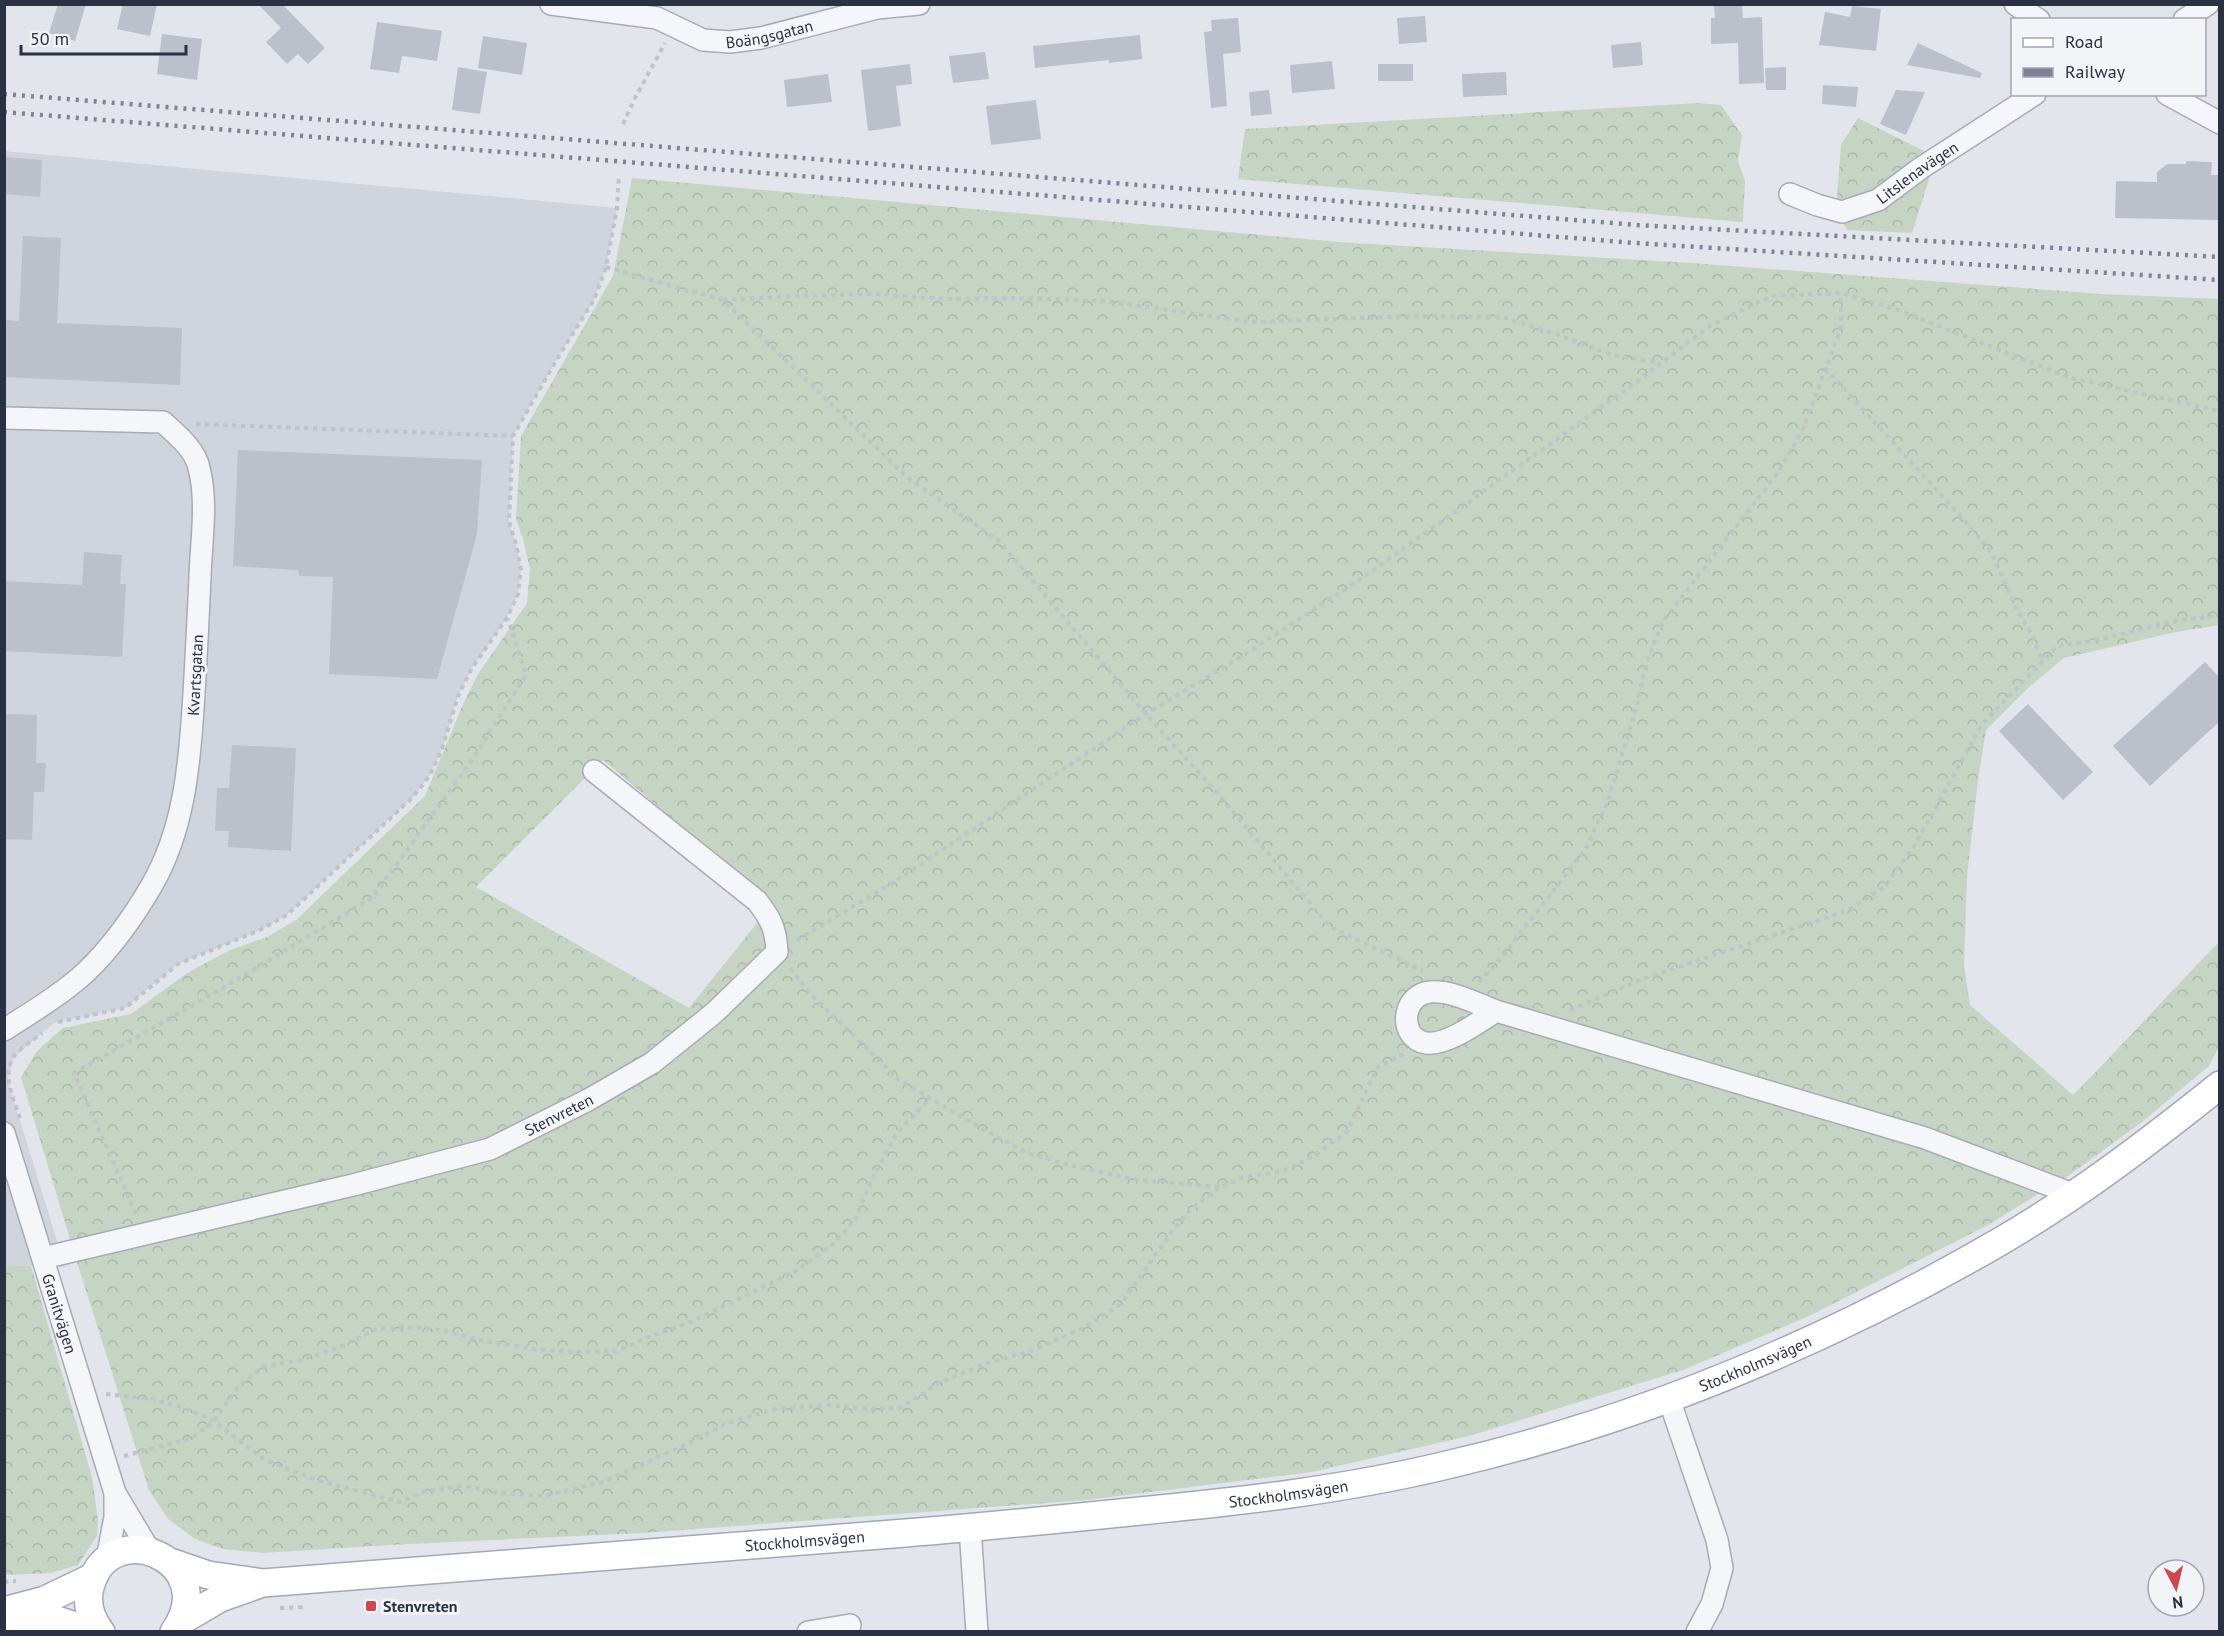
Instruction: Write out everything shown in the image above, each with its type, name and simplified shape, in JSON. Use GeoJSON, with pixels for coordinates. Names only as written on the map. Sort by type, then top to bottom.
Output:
{"type":"FeatureCollection","features":[{"type":"Feature","properties":{"kind":"main road","name":"Stockholmsvägen"},"geometry":{"type":"LineString","coordinates":[[149,1550],[172,1563],[207,1575],[263,1583],[970,1528],[1206,1505],[1381,1479],[1445,1466],[1595,1425],[1669,1398],[1858,1318],[2005,1239],[2155,1137],[2220,1085]]}},
{"type":"Feature","properties":{"kind":"main road"},"geometry":{"type":"LineString","coordinates":[[4,1611],[45,1600],[127,1550],[149,1550]]}},
{"type":"Feature","properties":{"kind":"main road"},"geometry":{"type":"LineString","coordinates":[[172,1563],[184,1581],[187,1601],[178,1626]]}},
{"type":"Feature","properties":{"kind":"main road"},"geometry":{"type":"LineString","coordinates":[[100,1568],[88,1592],[89,1607],[94,1622],[101,1632]]}},
{"type":"Feature","properties":{"kind":"main road","name":"Stockholmsvägen"},"geometry":{"type":"LineString","coordinates":[[178,1626],[220,1598],[263,1583]]}},
{"type":"Feature","properties":{"kind":"main road"},"geometry":{"type":"LineString","coordinates":[[4,1618],[57,1620],[94,1632]]}},
{"type":"Feature","properties":{"kind":"street","name":"Boängsgatan"},"geometry":{"type":"LineString","coordinates":[[551,4],[664,16],[703,40],[730,42],[761,38],[877,8],[919,4]]}},
{"type":"Feature","properties":{"kind":"street"},"geometry":{"type":"LineString","coordinates":[[2015,4],[2036,18]]}},
{"type":"Feature","properties":{"kind":"street"},"geometry":{"type":"LineString","coordinates":[[2187,18],[2208,4]]}},
{"type":"Feature","properties":{"kind":"street","name":"Litslenavägen"},"geometry":{"type":"LineString","coordinates":[[1790,194],[1816,205],[1842,212],[1878,200],[1921,168],[2032,96]]}},
{"type":"Feature","properties":{"kind":"street"},"geometry":{"type":"LineString","coordinates":[[2171,96],[2220,123]]}},
{"type":"Feature","properties":{"kind":"street"},"geometry":{"type":"LineString","coordinates":[[4,418],[163,422]]}},
{"type":"Feature","properties":{"kind":"street","name":"Kvartsgatan"},"geometry":{"type":"LineString","coordinates":[[4,1030],[86,972],[107,949],[152,884],[172,843],[182,803],[189,759],[197,651],[203,495],[199,466],[185,443],[163,422]]}},
{"type":"Feature","properties":{"kind":"street"},"geometry":{"type":"LineString","coordinates":[[594,771],[757,901],[769,917],[776,934],[777,952]]}},
{"type":"Feature","properties":{"kind":"street","name":"Stenvreten"},"geometry":{"type":"LineString","coordinates":[[43,1258],[352,1185],[490,1149],[588,1100],[652,1063],[714,1013],[777,952]]}},
{"type":"Feature","properties":{"kind":"street"},"geometry":{"type":"LineString","coordinates":[[1496,1011],[1442,1042],[1426,1043],[1415,1038],[1407,1027],[1409,1004],[1419,996],[1431,992],[1464,998],[1538,1024],[1925,1138],[2073,1194]]}},
{"type":"Feature","properties":{"kind":"street","name":"Granitvägen"},"geometry":{"type":"LineString","coordinates":[[13,1129],[43,1258],[115,1493],[149,1550]]}},
{"type":"Feature","properties":{"kind":"street"},"geometry":{"type":"LineString","coordinates":[[1669,1398],[1717,1540],[1722,1568],[1712,1604],[1697,1632]]}},
{"type":"Feature","properties":{"kind":"street","name":"Granitvägen"},"geometry":{"type":"LineString","coordinates":[[100,1568],[115,1517],[115,1493]]}},
{"type":"Feature","properties":{"kind":"street"},"geometry":{"type":"LineString","coordinates":[[970,1528],[977,1632]]}},
{"type":"Feature","properties":{"kind":"street"},"geometry":{"type":"LineString","coordinates":[[808,1632],[850,1625]]}},
{"type":"Feature","properties":{"kind":"path"},"geometry":{"type":"LineString","coordinates":[[623,124],[635,98],[664,16]]}},
{"type":"Feature","properties":{"kind":"path"},"geometry":{"type":"LineString","coordinates":[[54,1023],[125,1008],[178,964],[260,930],[287,915],[413,797],[430,775],[458,696],[472,668],[507,618],[518,594],[521,569],[509,522],[513,436],[594,300],[606,267],[618,208],[619,175]]}},
{"type":"Feature","properties":{"kind":"path"},"geometry":{"type":"LineString","coordinates":[[606,267],[723,300],[873,294],[948,299],[1021,298],[1106,301],[1252,322],[1419,316],[1502,317],[1612,355],[1660,363]]}},
{"type":"Feature","properties":{"kind":"path"},"geometry":{"type":"LineString","coordinates":[[1464,998],[1502,957],[1587,847],[1608,801],[1636,709],[1647,661],[1664,621],[1777,474],[1802,431],[1840,328],[1841,293]]}},
{"type":"Feature","properties":{"kind":"path"},"geometry":{"type":"LineString","coordinates":[[1220,1187],[1139,1180],[1077,1167],[1027,1153],[899,1080],[809,992],[777,952],[897,879],[1146,714],[1244,655],[1358,581],[1711,325],[1772,296],[1841,293],[1898,310],[2071,378],[2220,411]]}},
{"type":"Feature","properties":{"kind":"path"},"geometry":{"type":"LineString","coordinates":[[723,300],[908,478],[999,541],[1330,927],[1432,976]]}},
{"type":"Feature","properties":{"kind":"path"},"geometry":{"type":"LineString","coordinates":[[1825,368],[1965,521],[1992,554],[2032,635],[2042,662]]}},
{"type":"Feature","properties":{"kind":"path"},"geometry":{"type":"LineString","coordinates":[[163,422],[513,436]]}},
{"type":"Feature","properties":{"kind":"path"},"geometry":{"type":"LineString","coordinates":[[1538,1024],[1640,980],[1849,910],[1885,886],[1916,843],[1983,724],[2057,646],[2097,640],[2175,621],[2220,615]]}},
{"type":"Feature","properties":{"kind":"path"},"geometry":{"type":"LineString","coordinates":[[145,1234],[74,1073],[221,989],[372,898],[472,760],[526,675],[507,618]]}},
{"type":"Feature","properties":{"kind":"path"},"geometry":{"type":"LineString","coordinates":[[13,1129],[9,1067],[14,1057],[46,1030]]}},
{"type":"Feature","properties":{"kind":"path"},"geometry":{"type":"LineString","coordinates":[[104,1394],[152,1399],[187,1409],[214,1421],[265,1460],[316,1480],[400,1502],[425,1491],[464,1486],[497,1493],[544,1496],[603,1482],[725,1424],[775,1409],[828,1405],[866,1409],[900,1408],[941,1382],[987,1363],[1031,1351],[1085,1327],[1121,1304],[1173,1230],[1190,1210],[1220,1187],[1245,1177],[1282,1171],[1312,1157],[1347,1132],[1378,1067],[1426,1043]]}},
{"type":"Feature","properties":{"kind":"path"},"geometry":{"type":"LineString","coordinates":[[123,1456],[192,1438],[214,1421],[237,1388],[263,1367],[301,1360],[342,1346],[376,1329],[405,1327],[436,1329],[480,1340],[534,1349],[571,1352],[617,1351],[691,1322],[796,1271],[834,1243],[855,1220],[871,1181],[897,1133],[930,1098]]}},
{"type":"Feature","properties":{"kind":"path"},"geometry":{"type":"LineString","coordinates":[[101,1384],[108,1405]]}},
{"type":"Feature","properties":{"kind":"path"},"geometry":{"type":"LineString","coordinates":[[120,1446],[126,1465]]}},
{"type":"Feature","properties":{"kind":"shaded area"},"geometry":{"type":"Polygon","coordinates":[[[5,151],[617,208],[606,267],[594,300],[513,436],[509,522],[521,569],[518,594],[507,618],[472,668],[458,696],[442,749],[430,775],[413,797],[287,915],[260,930],[178,964],[125,1008],[54,1023],[14,1057],[8,1077],[11,1091],[65,1267],[5,1265],[5,151]]]}},
{"type":"Feature","properties":{"kind":"green space"},"geometry":{"type":"Polygon","coordinates":[[[1699,103],[1721,105],[1742,135],[1738,161],[1745,181],[1743,222],[1238,179],[1245,129],[1699,103]]]}},
{"type":"Feature","properties":{"kind":"green space"},"geometry":{"type":"Polygon","coordinates":[[[1858,118],[1936,157],[1912,233],[1847,230],[1836,211],[1841,145],[1858,118]]]}},
{"type":"Feature","properties":{"kind":"green space"},"geometry":{"type":"Polygon","coordinates":[[[632,178],[1338,242],[1692,263],[2102,294],[2219,299],[2219,625],[2176,632],[2064,658],[2029,687],[1986,730],[1967,877],[1964,965],[1970,1005],[2073,1095],[2219,942],[2219,1047],[2209,1066],[2142,1122],[2068,1176],[1988,1225],[1809,1316],[1683,1370],[1469,1436],[1312,1472],[1086,1500],[642,1533],[263,1553],[223,1549],[195,1539],[168,1519],[149,1490],[21,1077],[37,1051],[63,1028],[131,1014],[187,973],[230,950],[267,937],[296,920],[425,796],[478,674],[527,603],[530,569],[516,519],[521,436],[613,276],[632,178]],[[603,760],[476,887],[689,1008],[773,903],[603,760]]]}},
{"type":"Feature","properties":{"kind":"green space"},"geometry":{"type":"Polygon","coordinates":[[[5,1265],[31,1266],[92,1477],[98,1520],[97,1536],[78,1565],[51,1573],[5,1575],[5,1265]]]}},
{"type":"Feature","properties":{"kind":"building"},"geometry":{"type":"Polygon","coordinates":[[[58,4],[86,4],[75,41],[49,33],[58,4]]]}},
{"type":"Feature","properties":{"kind":"building"},"geometry":{"type":"Polygon","coordinates":[[[123,4],[157,4],[150,36],[117,29],[123,4]]]}},
{"type":"Feature","properties":{"kind":"building"},"geometry":{"type":"Polygon","coordinates":[[[258,4],[282,4],[325,48],[308,64],[298,54],[287,64],[266,42],[281,28],[258,4]]]}},
{"type":"Feature","properties":{"kind":"building"},"geometry":{"type":"Polygon","coordinates":[[[1714,4],[1742,4],[1743,18],[1762,17],[1764,83],[1739,84],[1738,43],[1711,44],[1711,18],[1715,18],[1714,4]]]}},
{"type":"Feature","properties":{"kind":"building"},"geometry":{"type":"Polygon","coordinates":[[[1852,6],[1881,9],[1876,51],[1819,45],[1825,12],[1850,17],[1852,6]]]}},
{"type":"Feature","properties":{"kind":"building"},"geometry":{"type":"Polygon","coordinates":[[[1425,16],[1427,42],[1399,44],[1397,18],[1425,16]]]}},
{"type":"Feature","properties":{"kind":"building"},"geometry":{"type":"Polygon","coordinates":[[[1238,18],[1241,52],[1223,54],[1227,106],[1211,108],[1204,32],[1212,31],[1211,20],[1238,18]]]}},
{"type":"Feature","properties":{"kind":"building"},"geometry":{"type":"Polygon","coordinates":[[[377,22],[442,31],[437,61],[402,56],[399,73],[370,69],[377,22]]]}},
{"type":"Feature","properties":{"kind":"building"},"geometry":{"type":"Polygon","coordinates":[[[162,34],[202,39],[197,80],[157,74],[162,34]]]}},
{"type":"Feature","properties":{"kind":"building"},"geometry":{"type":"Polygon","coordinates":[[[1140,35],[1142,59],[1035,68],[1033,46],[1140,35]]]}},
{"type":"Feature","properties":{"kind":"building"},"geometry":{"type":"Polygon","coordinates":[[[483,36],[527,43],[522,75],[478,68],[483,36]]]}},
{"type":"Feature","properties":{"kind":"building"},"geometry":{"type":"Polygon","coordinates":[[[1641,42],[1643,65],[1613,68],[1611,45],[1641,42]]]}},
{"type":"Feature","properties":{"kind":"building"},"geometry":{"type":"Polygon","coordinates":[[[1918,43],[1982,73],[1980,78],[1907,65],[1918,43]]]}},
{"type":"Feature","properties":{"kind":"building"},"geometry":{"type":"Polygon","coordinates":[[[985,52],[989,79],[953,83],[949,56],[985,52]]]}},
{"type":"Feature","properties":{"kind":"building"},"geometry":{"type":"Polygon","coordinates":[[[1332,61],[1335,89],[1292,93],[1290,65],[1332,61]]]}},
{"type":"Feature","properties":{"kind":"building"},"geometry":{"type":"Polygon","coordinates":[[[910,64],[912,84],[896,86],[901,126],[868,131],[861,70],[910,64]]]}},
{"type":"Feature","properties":{"kind":"building"},"geometry":{"type":"Polygon","coordinates":[[[1378,64],[1413,64],[1413,81],[1378,81],[1378,64]]]}},
{"type":"Feature","properties":{"kind":"building"},"geometry":{"type":"Polygon","coordinates":[[[458,67],[487,72],[480,114],[452,110],[458,67]]]}},
{"type":"Feature","properties":{"kind":"building"},"geometry":{"type":"Polygon","coordinates":[[[1786,67],[1786,90],[1766,90],[1765,68],[1786,67]]]}},
{"type":"Feature","properties":{"kind":"building"},"geometry":{"type":"Polygon","coordinates":[[[1506,72],[1507,95],[1463,97],[1462,74],[1506,72]]]}},
{"type":"Feature","properties":{"kind":"building"},"geometry":{"type":"Polygon","coordinates":[[[828,74],[832,102],[787,107],[784,80],[828,74]]]}},
{"type":"Feature","properties":{"kind":"building"},"geometry":{"type":"Polygon","coordinates":[[[1823,85],[1858,87],[1856,107],[1822,104],[1823,85]]]}},
{"type":"Feature","properties":{"kind":"building"},"geometry":{"type":"Polygon","coordinates":[[[1269,90],[1272,114],[1251,116],[1249,92],[1269,90]]]}},
{"type":"Feature","properties":{"kind":"building"},"geometry":{"type":"Polygon","coordinates":[[[1896,90],[1925,92],[1906,135],[1880,124],[1896,90]]]}},
{"type":"Feature","properties":{"kind":"building"},"geometry":{"type":"Polygon","coordinates":[[[1036,100],[1041,139],[991,145],[986,106],[1036,100]]]}},
{"type":"Feature","properties":{"kind":"building"},"geometry":{"type":"Polygon","coordinates":[[[4,157],[42,160],[40,197],[4,194],[4,157]]]}},
{"type":"Feature","properties":{"kind":"building"},"geometry":{"type":"Polygon","coordinates":[[[2186,161],[2212,162],[2211,175],[2218,175],[2220,220],[2115,218],[2116,181],[2157,182],[2157,172],[2167,164],[2186,164],[2186,161]]]}},
{"type":"Feature","properties":{"kind":"building"},"geometry":{"type":"Polygon","coordinates":[[[23,236],[61,238],[57,323],[182,328],[180,385],[4,377],[4,320],[19,321],[23,236]]]}},
{"type":"Feature","properties":{"kind":"building"},"geometry":{"type":"Polygon","coordinates":[[[238,450],[482,460],[477,534],[437,679],[329,674],[333,577],[299,576],[298,570],[233,566],[238,450]]]}},
{"type":"Feature","properties":{"kind":"building"},"geometry":{"type":"Polygon","coordinates":[[[84,552],[122,555],[120,584],[126,584],[122,657],[4,651],[4,581],[82,585],[84,552]]]}},
{"type":"Feature","properties":{"kind":"building"},"geometry":{"type":"Polygon","coordinates":[[[2205,662],[2220,678],[2220,721],[2150,786],[2113,746],[2205,662]]]}},
{"type":"Feature","properties":{"kind":"building"},"geometry":{"type":"Polygon","coordinates":[[[2028,704],[2093,772],[2063,800],[1999,731],[2028,704]]]}},
{"type":"Feature","properties":{"kind":"building"},"geometry":{"type":"Polygon","coordinates":[[[4,714],[37,715],[36,763],[46,763],[44,792],[34,792],[32,840],[4,839],[4,714]]]}},
{"type":"Feature","properties":{"kind":"building"},"geometry":{"type":"Polygon","coordinates":[[[232,745],[296,748],[291,851],[228,847],[229,831],[215,831],[217,788],[229,788],[232,745]]]}},
{"type":"Feature","properties":{"kind":"railway"},"geometry":{"type":"LineString","coordinates":[[4,94],[1637,225],[2220,257]]}},
{"type":"Feature","properties":{"kind":"railway"},"geometry":{"type":"LineString","coordinates":[[4,112],[1635,243],[2220,280]]}},
{"type":"Feature","properties":{"kind":"place","name":"Stenvreten"},"geometry":{"type":"Point","coordinates":[371,1606]}}]}
